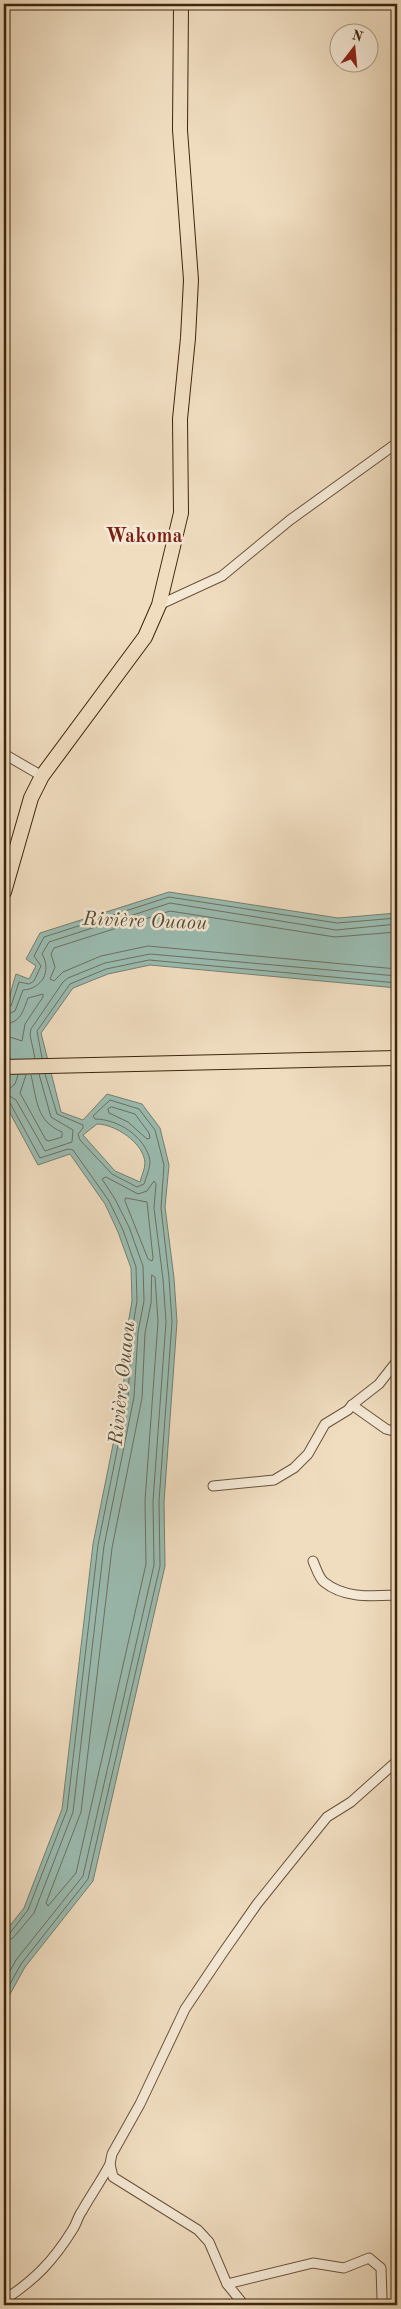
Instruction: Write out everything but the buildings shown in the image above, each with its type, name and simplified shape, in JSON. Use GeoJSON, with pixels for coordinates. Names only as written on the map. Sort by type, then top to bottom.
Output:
{"type":"FeatureCollection","features":[{"type":"Feature","properties":{"kind":"main road"},"geometry":{"type":"LineString","coordinates":[[4,892],[31,798],[42,776],[131,659],[145,637],[159,605],[181,513],[180,419],[188,338],[191,280],[180,130],[181,4]]}},
{"type":"Feature","properties":{"kind":"main road"},"geometry":{"type":"LineString","coordinates":[[4,1067],[397,1058]]}},
{"type":"Feature","properties":{"kind":"street"},"geometry":{"type":"LineString","coordinates":[[159,605],[222,576],[290,520],[397,444]]}},
{"type":"Feature","properties":{"kind":"street"},"geometry":{"type":"LineString","coordinates":[[4,754],[42,776]]}},
{"type":"Feature","properties":{"kind":"street"},"geometry":{"type":"LineString","coordinates":[[213,1486],[274,1480],[294,1468],[308,1454],[325,1424],[348,1410],[379,1384],[397,1361]]}},
{"type":"Feature","properties":{"kind":"street"},"geometry":{"type":"LineString","coordinates":[[352,1405],[386,1429],[397,1432]]}},
{"type":"Feature","properties":{"kind":"street"},"geometry":{"type":"LineString","coordinates":[[313,1561],[323,1582],[345,1594],[369,1596],[397,1594]]}},
{"type":"Feature","properties":{"kind":"street"},"geometry":{"type":"LineString","coordinates":[[4,2300],[21,2289],[46,2268],[75,2227],[81,2211],[94,2194],[110,2164],[112,2154],[140,2104],[186,2009],[252,1911],[327,1817],[352,1802],[397,1761]]}},
{"type":"Feature","properties":{"kind":"street"},"geometry":{"type":"LineString","coordinates":[[110,2164],[113,2177],[198,2230],[209,2242],[227,2284],[244,2305]]}},
{"type":"Feature","properties":{"kind":"street"},"geometry":{"type":"LineString","coordinates":[[227,2284],[312,2263],[344,2268],[369,2258],[381,2268],[382,2298]]}},
{"type":"Feature","properties":{"kind":"water","name":"Rivière Ouaou"},"geometry":{"type":"Polygon","coordinates":[[[169,892],[338,918],[397,913],[397,988],[150,965],[108,974],[73,988],[41,1033],[61,1112],[83,1120],[107,1094],[142,1104],[160,1128],[169,1165],[165,1207],[174,1278],[177,1322],[164,1502],[165,1566],[93,1881],[25,1967],[4,2005],[4,1933],[24,1908],[62,1809],[93,1544],[123,1395],[127,1330],[132,1301],[131,1268],[118,1232],[105,1204],[70,1154],[38,1165],[4,1102],[4,1080],[6,1079],[11,1060],[6,1041],[6,1018],[10,995],[16,974],[29,979],[36,966],[26,959],[40,933],[169,892]],[[97,1124],[83,1135],[115,1171],[140,1182],[145,1163],[140,1148],[120,1131],[97,1124]]]}},
{"type":"Feature","properties":{"kind":"district","name":"Wakoma"},"geometry":{"type":"Point","coordinates":[144,535]}}]}
